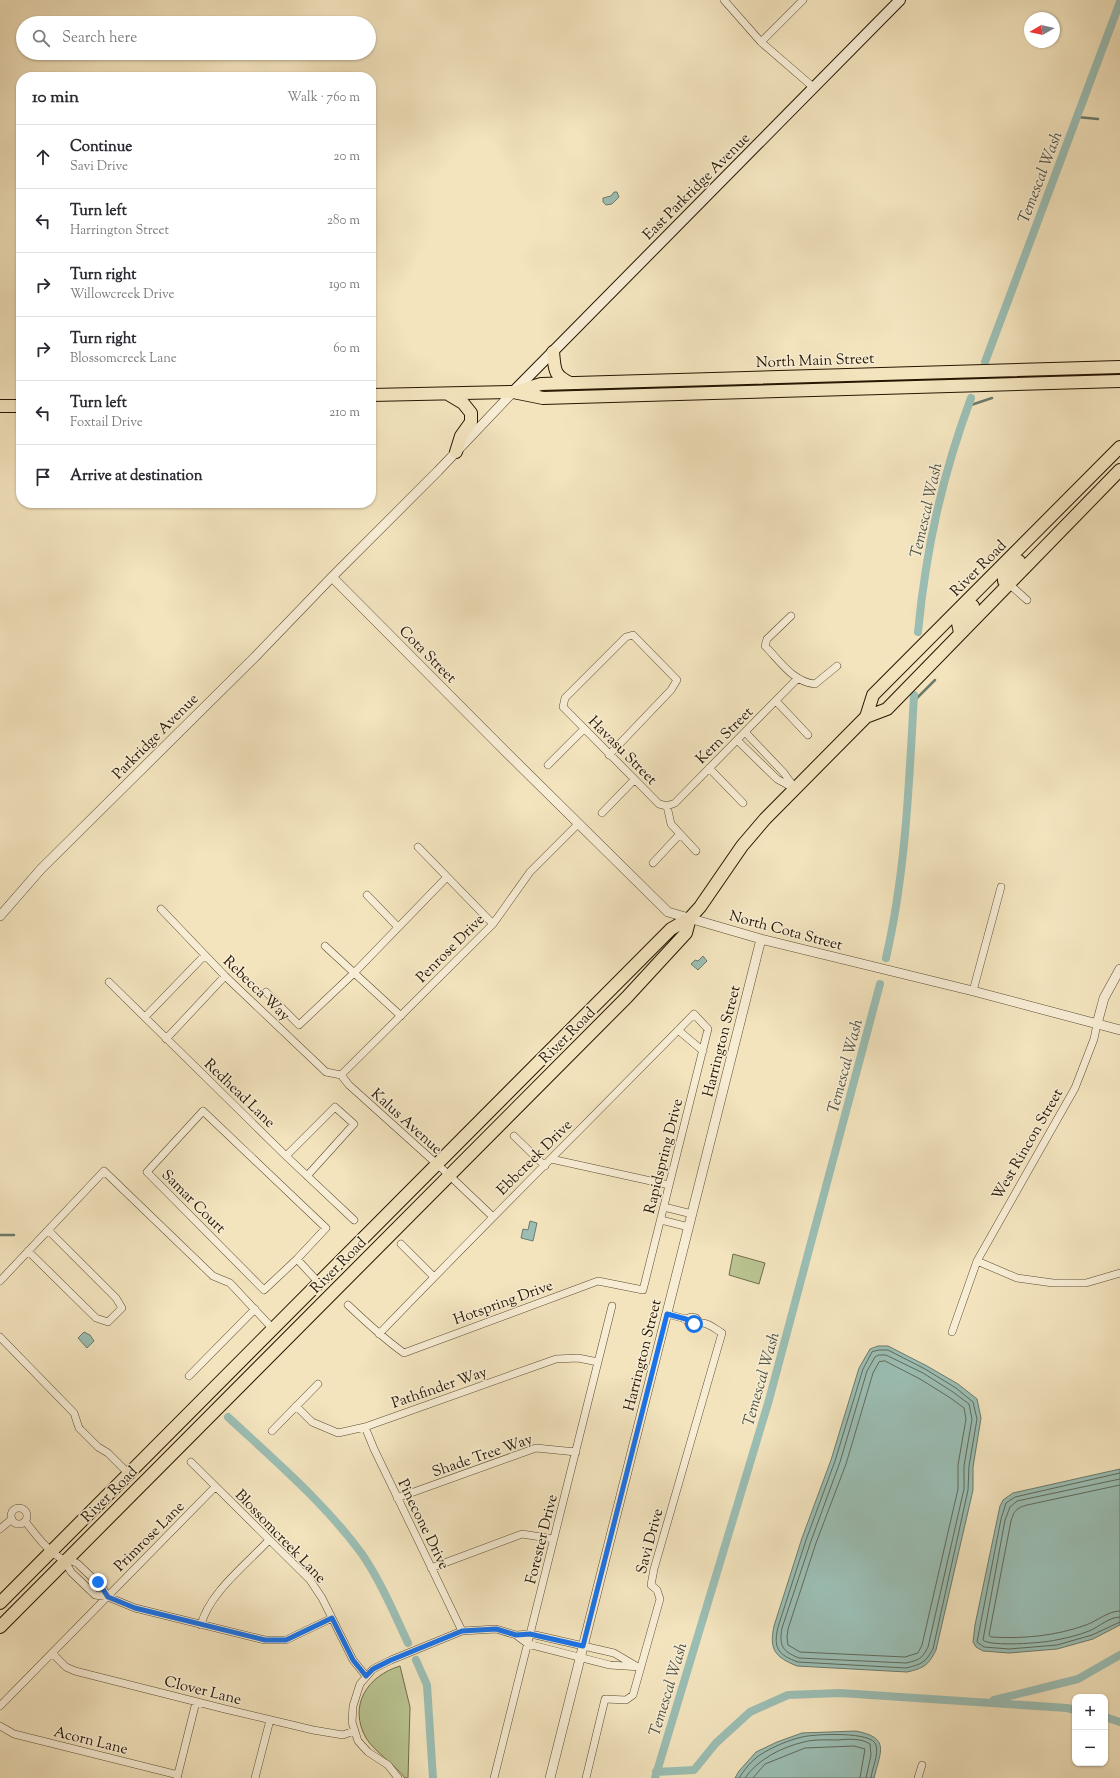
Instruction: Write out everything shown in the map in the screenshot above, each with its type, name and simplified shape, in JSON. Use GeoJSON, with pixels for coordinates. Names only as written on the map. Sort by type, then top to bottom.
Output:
{"type":"FeatureCollection","features":[{"type":"Feature","properties":{"kind":"main road","name":"East Parkridge Avenue"},"geometry":{"type":"LineString","coordinates":[[513,392],[900,0]]}},
{"type":"Feature","properties":{"kind":"main road"},"geometry":{"type":"LineString","coordinates":[[553,352],[556,375],[560,379],[570,383]]}},
{"type":"Feature","properties":{"kind":"main road","name":"North Main Street"},"geometry":{"type":"LineString","coordinates":[[513,392],[541,384],[1120,367]]}},
{"type":"Feature","properties":{"kind":"main road","name":"North Main Street"},"geometry":{"type":"LineString","coordinates":[[376,395],[513,392],[543,398],[1120,381]]}},
{"type":"Feature","properties":{"kind":"main road"},"geometry":{"type":"LineString","coordinates":[[447,393],[463,403],[471,413],[471,422],[461,436],[456,452]]}},
{"type":"Feature","properties":{"kind":"main road"},"geometry":{"type":"LineString","coordinates":[[0,406],[16,406]]}},
{"type":"Feature","properties":{"kind":"main road","name":"River Road"},"geometry":{"type":"LineString","coordinates":[[0,1603],[671,929],[690,918],[700,907],[742,846],[765,819],[866,716],[873,694],[1067,502],[1120,447]]}},
{"type":"Feature","properties":{"kind":"main road","name":"River Road"},"geometry":{"type":"LineString","coordinates":[[866,716],[887,709],[1120,470]]}},
{"type":"Feature","properties":{"kind":"main road"},"geometry":{"type":"LineString","coordinates":[[1009,584],[1004,581],[1004,576],[1060,519],[1067,502]]}},
{"type":"Feature","properties":{"kind":"main road"},"geometry":{"type":"LineString","coordinates":[[960,633],[958,623],[976,602],[981,588]]}},
{"type":"Feature","properties":{"kind":"main road","name":"River Road"},"geometry":{"type":"LineString","coordinates":[[0,1627],[628,997],[686,933],[690,918]]}},
{"type":"Feature","properties":{"kind":"street"},"geometry":{"type":"LineString","coordinates":[[724,0],[761,42],[814,87]]}},
{"type":"Feature","properties":{"kind":"street"},"geometry":{"type":"LineString","coordinates":[[761,42],[803,0]]}},
{"type":"Feature","properties":{"kind":"street","name":"Parkridge Avenue"},"geometry":{"type":"LineString","coordinates":[[0,916],[41,869],[255,657],[513,392]]}},
{"type":"Feature","properties":{"kind":"street","name":"Cota Street"},"geometry":{"type":"LineString","coordinates":[[332,577],[505,751]]}},
{"type":"Feature","properties":{"kind":"street"},"geometry":{"type":"LineString","coordinates":[[1009,584],[1027,600]]}},
{"type":"Feature","properties":{"kind":"street"},"geometry":{"type":"LineString","coordinates":[[791,616],[766,639],[765,646],[797,679],[806,683],[815,684],[837,666]]}},
{"type":"Feature","properties":{"kind":"street","name":"Havasu Street"},"geometry":{"type":"LineString","coordinates":[[609,755],[671,690],[677,680],[634,635],[626,637],[565,698],[563,707],[609,755],[634,780],[660,804],[668,806]]}},
{"type":"Feature","properties":{"kind":"street","name":"Kern Street"},"geometry":{"type":"LineString","coordinates":[[668,806],[675,803],[797,679]]}},
{"type":"Feature","properties":{"kind":"street"},"geometry":{"type":"LineString","coordinates":[[776,701],[808,735]]}},
{"type":"Feature","properties":{"kind":"street"},"geometry":{"type":"LineString","coordinates":[[548,765],[584,729]]}},
{"type":"Feature","properties":{"kind":"street"},"geometry":{"type":"LineString","coordinates":[[745,732],[784,772],[795,789]]}},
{"type":"Feature","properties":{"kind":"street"},"geometry":{"type":"LineString","coordinates":[[737,740],[778,779],[795,789]]}},
{"type":"Feature","properties":{"kind":"street","name":"North Cota Street"},"geometry":{"type":"LineString","coordinates":[[505,751],[668,912],[761,939],[919,977],[1120,1030]]}},
{"type":"Feature","properties":{"kind":"street"},"geometry":{"type":"LineString","coordinates":[[709,768],[743,803]]}},
{"type":"Feature","properties":{"kind":"street"},"geometry":{"type":"LineString","coordinates":[[602,813],[634,780]]}},
{"type":"Feature","properties":{"kind":"street"},"geometry":{"type":"LineString","coordinates":[[668,806],[671,824],[696,851]]}},
{"type":"Feature","properties":{"kind":"street","name":"Penrose Drive"},"geometry":{"type":"LineString","coordinates":[[342,1075],[493,924],[530,872],[578,824]]}},
{"type":"Feature","properties":{"kind":"street"},"geometry":{"type":"LineString","coordinates":[[652,863],[680,834]]}},
{"type":"Feature","properties":{"kind":"street"},"geometry":{"type":"LineString","coordinates":[[418,847],[493,924]]}},
{"type":"Feature","properties":{"kind":"street"},"geometry":{"type":"LineString","coordinates":[[266,992],[299,1025],[354,972],[447,877]]}},
{"type":"Feature","properties":{"kind":"street"},"geometry":{"type":"LineString","coordinates":[[972,991],[1001,887]]}},
{"type":"Feature","properties":{"kind":"street"},"geometry":{"type":"LineString","coordinates":[[367,896],[398,927]]}},
{"type":"Feature","properties":{"kind":"street","name":"Rebecca Way"},"geometry":{"type":"LineString","coordinates":[[161,909],[225,976],[326,1072],[342,1075]]}},
{"type":"Feature","properties":{"kind":"street","name":"Harrington Street"},"geometry":{"type":"LineString","coordinates":[[550,1778],[761,939]]}},
{"type":"Feature","properties":{"kind":"street"},"geometry":{"type":"LineString","coordinates":[[325,946],[401,1016]]}},
{"type":"Feature","properties":{"kind":"street"},"geometry":{"type":"LineString","coordinates":[[145,1017],[205,955]]}},
{"type":"Feature","properties":{"kind":"street","name":"West Rincon Street"},"geometry":{"type":"LineString","coordinates":[[952,1332],[977,1261],[1075,1088],[1094,1039],[1104,998],[1120,969]]}},
{"type":"Feature","properties":{"kind":"street"},"geometry":{"type":"LineString","coordinates":[[166,1039],[225,976]]}},
{"type":"Feature","properties":{"kind":"street","name":"Redhead Lane"},"geometry":{"type":"LineString","coordinates":[[109,982],[286,1156],[354,1220]]}},
{"type":"Feature","properties":{"kind":"street","name":"Ebbcreek Drive"},"geometry":{"type":"LineString","coordinates":[[379,1334],[492,1216],[551,1159],[694,1014],[708,1029]]}},
{"type":"Feature","properties":{"kind":"street","name":"Rapidspring Drive"},"geometry":{"type":"LineString","coordinates":[[643,1290],[708,1029]]}},
{"type":"Feature","properties":{"kind":"street"},"geometry":{"type":"LineString","coordinates":[[678,1030],[703,1051]]}},
{"type":"Feature","properties":{"kind":"street","name":"Kalus Avenue"},"geometry":{"type":"LineString","coordinates":[[342,1075],[349,1085],[492,1216]]}},
{"type":"Feature","properties":{"kind":"street"},"geometry":{"type":"LineString","coordinates":[[286,1156],[335,1107],[354,1124],[307,1176]]}},
{"type":"Feature","properties":{"kind":"street","name":"Samar Court"},"geometry":{"type":"LineString","coordinates":[[203,1111],[326,1228],[297,1259],[264,1290],[147,1172],[203,1111]]}},
{"type":"Feature","properties":{"kind":"street"},"geometry":{"type":"LineString","coordinates":[[514,1136],[544,1166]]}},
{"type":"Feature","properties":{"kind":"street"},"geometry":{"type":"LineString","coordinates":[[551,1159],[669,1185]]}},
{"type":"Feature","properties":{"kind":"street"},"geometry":{"type":"LineString","coordinates":[[0,1281],[104,1171],[212,1276],[230,1283],[273,1329]]}},
{"type":"Feature","properties":{"kind":"street"},"geometry":{"type":"LineString","coordinates":[[664,1207],[692,1214]]}},
{"type":"Feature","properties":{"kind":"street"},"geometry":{"type":"LineString","coordinates":[[661,1220],[689,1227]]}},
{"type":"Feature","properties":{"kind":"street"},"geometry":{"type":"LineString","coordinates":[[28,1252],[96,1318],[108,1322],[122,1308],[116,1298],[48,1230]]}},
{"type":"Feature","properties":{"kind":"street"},"geometry":{"type":"LineString","coordinates":[[401,1244],[434,1277]]}},
{"type":"Feature","properties":{"kind":"street"},"geometry":{"type":"LineString","coordinates":[[297,1259],[319,1282]]}},
{"type":"Feature","properties":{"kind":"street"},"geometry":{"type":"LineString","coordinates":[[977,1261],[1017,1278],[1053,1284],[1086,1283],[1120,1273]]}},
{"type":"Feature","properties":{"kind":"street","name":"Hotspring Drive"},"geometry":{"type":"LineString","coordinates":[[379,1334],[404,1353],[598,1281],[643,1290]]}},
{"type":"Feature","properties":{"kind":"street"},"geometry":{"type":"LineString","coordinates":[[348,1305],[379,1334]]}},
{"type":"Feature","properties":{"kind":"street","name":"Forester Drive"},"geometry":{"type":"LineString","coordinates":[[494,1778],[612,1306]]}},
{"type":"Feature","properties":{"kind":"street"},"geometry":{"type":"LineString","coordinates":[[189,1376],[255,1309]]}},
{"type":"Feature","properties":{"kind":"street","name":"Savi Drive"},"geometry":{"type":"LineString","coordinates":[[586,1778],[605,1699],[626,1700],[633,1695],[638,1666],[660,1599],[657,1590],[651,1585],[654,1569],[722,1333],[711,1326],[699,1322],[696,1318],[691,1317],[686,1319],[667,1314]]}},
{"type":"Feature","properties":{"kind":"street"},"geometry":{"type":"LineString","coordinates":[[0,1337],[74,1413],[79,1428],[128,1474]]}},
{"type":"Feature","properties":{"kind":"street","name":"Pathfinder Way"},"geometry":{"type":"LineString","coordinates":[[296,1406],[312,1422],[338,1433],[365,1427],[556,1359],[578,1358],[598,1362]]}},
{"type":"Feature","properties":{"kind":"street"},"geometry":{"type":"LineString","coordinates":[[272,1431],[318,1384]]}},
{"type":"Feature","properties":{"kind":"street","name":"Pinecone Drive"},"geometry":{"type":"LineString","coordinates":[[365,1427],[374,1449],[462,1631]]}},
{"type":"Feature","properties":{"kind":"street","name":"Shade Tree Way"},"geometry":{"type":"LineString","coordinates":[[398,1498],[536,1448],[576,1452]]}},
{"type":"Feature","properties":{"kind":"street","name":"Blossomcreek Lane"},"geometry":{"type":"LineString","coordinates":[[191,1462],[310,1580],[322,1598],[353,1660],[366,1676]]}},
{"type":"Feature","properties":{"kind":"street","name":"Primrose Lane"},"geometry":{"type":"LineString","coordinates":[[0,1706],[215,1487]]}},
{"type":"Feature","properties":{"kind":"street"},"geometry":{"type":"LineString","coordinates":[[0,1529],[12,1519],[14,1511],[21,1508],[27,1514],[25,1521]]}},
{"type":"Feature","properties":{"kind":"street"},"geometry":{"type":"LineString","coordinates":[[12,1519],[18,1524],[25,1521]]}},
{"type":"Feature","properties":{"kind":"street"},"geometry":{"type":"LineString","coordinates":[[25,1521],[52,1551],[66,1560],[76,1562],[102,1587],[108,1597]]}},
{"type":"Feature","properties":{"kind":"street"},"geometry":{"type":"LineString","coordinates":[[431,1568],[522,1534],[554,1539]]}},
{"type":"Feature","properties":{"kind":"street"},"geometry":{"type":"LineString","coordinates":[[201,1625],[203,1615],[213,1598],[269,1540]]}},
{"type":"Feature","properties":{"kind":"street"},"geometry":{"type":"LineString","coordinates":[[66,1560],[71,1572],[95,1594],[108,1597],[135,1608],[265,1640],[286,1640],[332,1618]]}},
{"type":"Feature","properties":{"kind":"street"},"geometry":{"type":"LineString","coordinates":[[398,1778],[388,1765],[368,1752],[358,1741],[352,1722],[353,1706],[360,1684],[373,1669],[391,1660],[462,1631],[496,1629],[516,1635],[528,1644],[580,1658],[624,1667],[638,1666]]}},
{"type":"Feature","properties":{"kind":"street"},"geometry":{"type":"LineString","coordinates":[[516,1635],[530,1634],[614,1653],[638,1666]]}},
{"type":"Feature","properties":{"kind":"street","name":"Clover Lane"},"geometry":{"type":"LineString","coordinates":[[52,1653],[66,1667],[75,1671],[270,1720],[343,1735],[354,1731]]}},
{"type":"Feature","properties":{"kind":"street"},"geometry":{"type":"LineString","coordinates":[[178,1777],[196,1702]]}},
{"type":"Feature","properties":{"kind":"street"},"geometry":{"type":"LineString","coordinates":[[255,1778],[270,1720]]}},
{"type":"Feature","properties":{"kind":"street","name":"Acorn Lane"},"geometry":{"type":"LineString","coordinates":[[0,1726],[14,1734],[178,1777]]}},
{"type":"Feature","properties":{"kind":"street"},"geometry":{"type":"LineString","coordinates":[[918,1778],[922,1765]]}},
{"type":"Feature","properties":{"kind":"green space"},"geometry":{"type":"Polygon","coordinates":[[[733,1254],[765,1263],[759,1284],[729,1275],[733,1254]]]}},
{"type":"Feature","properties":{"kind":"green space"},"geometry":{"type":"Polygon","coordinates":[[[400,1666],[410,1707],[408,1778],[405,1778],[366,1738],[361,1726],[359,1715],[360,1704],[370,1685],[378,1677],[400,1666]]]}},
{"type":"Feature","properties":{"kind":"water"},"geometry":{"type":"Polygon","coordinates":[[[614,192],[617,192],[619,197],[612,204],[606,205],[603,202],[603,198],[611,196],[614,192]]]}},
{"type":"Feature","properties":{"kind":"water"},"geometry":{"type":"Polygon","coordinates":[[[703,956],[707,961],[698,970],[691,964],[695,960],[698,961],[703,956]]]}},
{"type":"Feature","properties":{"kind":"water"},"geometry":{"type":"Polygon","coordinates":[[[530,1221],[537,1223],[533,1241],[521,1238],[523,1229],[528,1230],[530,1221]]]}},
{"type":"Feature","properties":{"kind":"water"},"geometry":{"type":"Polygon","coordinates":[[[84,1332],[90,1335],[94,1341],[87,1348],[78,1338],[84,1332]]]}},
{"type":"Feature","properties":{"kind":"water"},"geometry":{"type":"Polygon","coordinates":[[[878,1346],[888,1346],[958,1384],[977,1399],[981,1418],[973,1467],[973,1490],[936,1650],[925,1666],[907,1672],[797,1666],[789,1663],[775,1652],[772,1641],[774,1626],[802,1538],[831,1460],[859,1368],[870,1349],[878,1346]]]}},
{"type":"Feature","properties":{"kind":"water"},"geometry":{"type":"Polygon","coordinates":[[[1120,1469],[1120,1625],[1093,1639],[1057,1649],[1009,1653],[983,1651],[976,1647],[973,1642],[975,1625],[1000,1506],[1003,1500],[1013,1493],[1120,1469]]]}},
{"type":"Feature","properties":{"kind":"water"},"geometry":{"type":"Polygon","coordinates":[[[856,1731],[874,1737],[880,1747],[879,1760],[874,1778],[735,1778],[739,1771],[756,1752],[777,1742],[802,1733],[856,1731]]]}},
{"type":"Feature","properties":{"kind":"waterway","name":"Temescal Wash"},"geometry":{"type":"LineString","coordinates":[[985,362],[1120,2]]}},
{"type":"Feature","properties":{"kind":"waterway"},"geometry":{"type":"LineString","coordinates":[[1077,117],[1098,119]]}},
{"type":"Feature","properties":{"kind":"waterway","name":"Temescal Wash"},"geometry":{"type":"LineString","coordinates":[[918,632],[921,601],[937,513],[952,456],[971,398]]}},
{"type":"Feature","properties":{"kind":"waterway"},"geometry":{"type":"LineString","coordinates":[[968,406],[992,398]]}},
{"type":"Feature","properties":{"kind":"waterway"},"geometry":{"type":"LineString","coordinates":[[914,701],[935,680]]}},
{"type":"Feature","properties":{"kind":"waterway","name":"Temescal Wash"},"geometry":{"type":"LineString","coordinates":[[886,958],[898,893],[906,827],[914,695]]}},
{"type":"Feature","properties":{"kind":"waterway","name":"Temescal Wash"},"geometry":{"type":"LineString","coordinates":[[655,1778],[769,1400],[880,984]]}},
{"type":"Feature","properties":{"kind":"waterway"},"geometry":{"type":"LineString","coordinates":[[0,1235],[14,1235]]}},
{"type":"Feature","properties":{"kind":"waterway"},"geometry":{"type":"LineString","coordinates":[[228,1417],[298,1482],[332,1517],[347,1535],[362,1554],[375,1576],[408,1643]]}},
{"type":"Feature","properties":{"kind":"waterway"},"geometry":{"type":"LineString","coordinates":[[994,1700],[1078,1679],[1120,1655]]}},
{"type":"Feature","properties":{"kind":"waterway"},"geometry":{"type":"LineString","coordinates":[[416,1660],[427,1685],[433,1778]]}},
{"type":"Feature","properties":{"kind":"waterway"},"geometry":{"type":"LineString","coordinates":[[656,1772],[694,1770],[716,1743],[750,1712],[788,1695],[840,1693],[1072,1709]]}},
{"type":"Feature","properties":{"kind":"waterway"},"geometry":{"type":"LineString","coordinates":[[1108,1718],[1120,1722]]}},
{"type":"Feature","properties":{"kind":"route"},"geometry":{"type":"LineString","coordinates":[[98,1582],[108,1597],[123,1604],[265,1640],[286,1640],[332,1618],[358,1669],[366,1676],[373,1669],[391,1660],[462,1631],[496,1629],[516,1635],[530,1634],[583,1646],[667,1314],[686,1319],[690,1324],[694,1324]]}}]}
